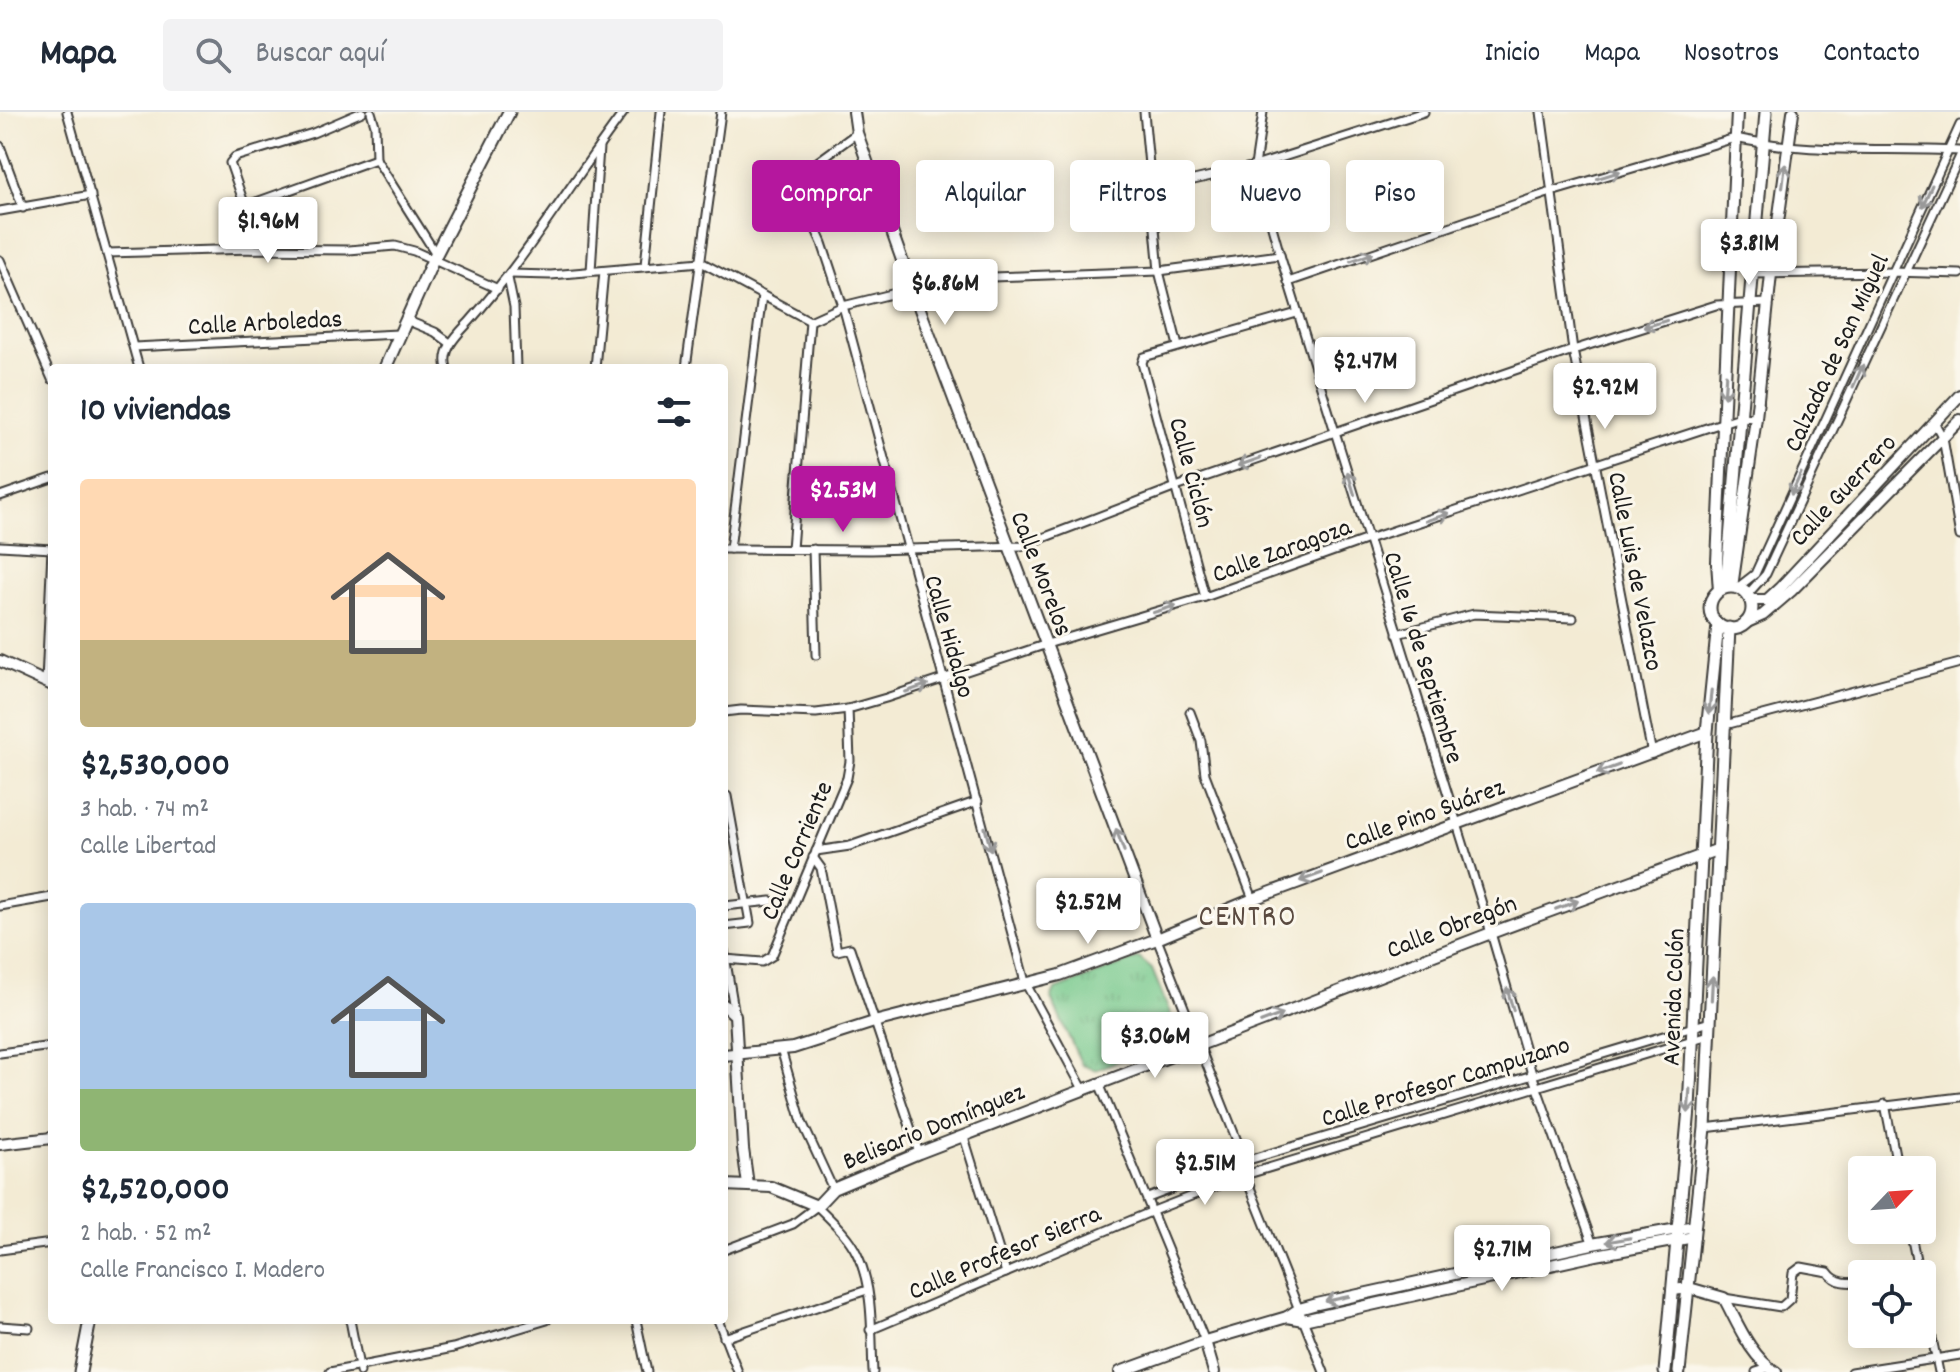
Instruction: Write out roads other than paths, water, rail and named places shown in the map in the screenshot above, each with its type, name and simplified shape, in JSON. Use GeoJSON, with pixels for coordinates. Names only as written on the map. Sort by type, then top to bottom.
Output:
{"type":"FeatureCollection","features":[{"type":"Feature","properties":{"kind":"main road"},"geometry":{"type":"LineString","coordinates":[[384,364],[434,257],[509,112]]}},
{"type":"Feature","properties":{"kind":"main road"},"geometry":{"type":"LineString","coordinates":[[1735,591],[1711,601],[1714,620],[1724,626],[1745,623],[1751,612],[1735,591],[1740,417],[1766,112]]}},
{"type":"Feature","properties":{"kind":"main road","name":"Avenida Colón"},"geometry":{"type":"LineString","coordinates":[[1679,1372],[1705,1128],[1725,725],[1724,626]]}},
{"type":"Feature","properties":{"kind":"main road","name":"Avenida Colón"},"geometry":{"type":"LineString","coordinates":[[1665,1372],[1693,1033],[1707,732],[1724,626]]}},
{"type":"Feature","properties":{"kind":"main road"},"geometry":{"type":"LineString","coordinates":[[80,1372],[89,1324]]}},
{"type":"Feature","properties":{"kind":"street"},"geometry":{"type":"LineString","coordinates":[[67,112],[138,364]]}},
{"type":"Feature","properties":{"kind":"street"},"geometry":{"type":"LineString","coordinates":[[252,249],[245,206],[230,163],[235,157],[313,133],[362,112]]}},
{"type":"Feature","properties":{"kind":"street"},"geometry":{"type":"LineString","coordinates":[[371,112],[375,125],[376,159],[434,257]]}},
{"type":"Feature","properties":{"kind":"street"},"geometry":{"type":"LineString","coordinates":[[446,364],[450,343],[509,276],[624,112]]}},
{"type":"Feature","properties":{"kind":"street"},"geometry":{"type":"LineString","coordinates":[[645,265],[661,112]]}},
{"type":"Feature","properties":{"kind":"street"},"geometry":{"type":"LineString","coordinates":[[687,364],[721,112]]}},
{"type":"Feature","properties":{"kind":"street","name":"Calle Morelos"},"geometry":{"type":"LineString","coordinates":[[854,112],[857,133],[910,284],[1157,939],[1245,1161]]}},
{"type":"Feature","properties":{"kind":"street"},"geometry":{"type":"LineString","coordinates":[[1144,112],[1148,160]]}},
{"type":"Feature","properties":{"kind":"street","name":"Calle 16 de Septiembre"},"geometry":{"type":"LineString","coordinates":[[1256,160],[1263,112]]}},
{"type":"Feature","properties":{"kind":"street"},"geometry":{"type":"LineString","coordinates":[[1272,160],[1396,116],[1424,112]]}},
{"type":"Feature","properties":{"kind":"street","name":"Calle Luis de Velazco"},"geometry":{"type":"LineString","coordinates":[[1541,112],[1573,350],[1652,754]]}},
{"type":"Feature","properties":{"kind":"street"},"geometry":{"type":"LineString","coordinates":[[1735,591],[1717,562],[1737,112]]}},
{"type":"Feature","properties":{"kind":"street"},"geometry":{"type":"LineString","coordinates":[[1735,591],[1793,112]]}},
{"type":"Feature","properties":{"kind":"street","name":"Calzada de San Miguel"},"geometry":{"type":"LineString","coordinates":[[1735,591],[1755,574],[1960,125]]}},
{"type":"Feature","properties":{"kind":"street","name":"Calle Hidalgo"},"geometry":{"type":"LineString","coordinates":[[857,133],[809,168],[802,185],[810,220],[822,243],[978,801],[1025,982],[1083,1089]]}},
{"type":"Feature","properties":{"kind":"street"},"geometry":{"type":"LineString","coordinates":[[1288,282],[1551,192],[1735,138],[1788,148],[1948,150],[1960,154]]}},
{"type":"Feature","properties":{"kind":"street"},"geometry":{"type":"LineString","coordinates":[[591,271],[600,145]]}},
{"type":"Feature","properties":{"kind":"street"},"geometry":{"type":"LineString","coordinates":[[0,146],[23,208]]}},
{"type":"Feature","properties":{"kind":"street","name":"Calzada de San Miguel"},"geometry":{"type":"LineString","coordinates":[[1735,591],[1766,574],[1960,154]]}},
{"type":"Feature","properties":{"kind":"street"},"geometry":{"type":"LineString","coordinates":[[245,206],[376,159]]}},
{"type":"Feature","properties":{"kind":"street"},"geometry":{"type":"LineString","coordinates":[[0,211],[91,195]]}},
{"type":"Feature","properties":{"kind":"street"},"geometry":{"type":"LineString","coordinates":[[1155,232],[1159,271],[1178,346],[1297,313]]}},
{"type":"Feature","properties":{"kind":"street","name":"Calle 16 de Septiembre"},"geometry":{"type":"LineString","coordinates":[[1274,232],[1532,1074],[1596,1255]]}},
{"type":"Feature","properties":{"kind":"street"},"geometry":{"type":"LineString","coordinates":[[107,253],[349,250],[395,246],[434,257],[498,289]]}},
{"type":"Feature","properties":{"kind":"street"},"geometry":{"type":"LineString","coordinates":[[812,320],[840,307],[910,284],[1159,271],[1280,255]]}},
{"type":"Feature","properties":{"kind":"street"},"geometry":{"type":"LineString","coordinates":[[0,260],[48,370]]}},
{"type":"Feature","properties":{"kind":"street"},"geometry":{"type":"LineString","coordinates":[[509,276],[701,262],[812,320]]}},
{"type":"Feature","properties":{"kind":"street"},"geometry":{"type":"LineString","coordinates":[[595,364],[604,271]]}},
{"type":"Feature","properties":{"kind":"street"},"geometry":{"type":"LineString","coordinates":[[1751,274],[1960,274]]}},
{"type":"Feature","properties":{"kind":"street"},"geometry":{"type":"LineString","coordinates":[[509,276],[514,307],[516,364]]}},
{"type":"Feature","properties":{"kind":"street"},"geometry":{"type":"LineString","coordinates":[[728,542],[762,295]]}},
{"type":"Feature","properties":{"kind":"street"},"geometry":{"type":"LineString","coordinates":[[728,549],[871,550],[1022,546],[1176,487],[1573,350],[1730,303],[1769,303]]}},
{"type":"Feature","properties":{"kind":"street"},"geometry":{"type":"LineString","coordinates":[[406,320],[435,332],[450,343]]}},
{"type":"Feature","properties":{"kind":"street"},"geometry":{"type":"LineString","coordinates":[[792,549],[812,320]]}},
{"type":"Feature","properties":{"kind":"street","name":"Calle Arboledas"},"geometry":{"type":"LineString","coordinates":[[134,347],[398,334]]}},
{"type":"Feature","properties":{"kind":"street","name":"Calle Ciclón"},"geometry":{"type":"LineString","coordinates":[[1178,346],[1144,357],[1142,363],[1205,597]]}},
{"type":"Feature","properties":{"kind":"street","name":"Calle Guerrero"},"geometry":{"type":"LineString","coordinates":[[1745,623],[1763,615],[1853,510],[1960,395]]}},
{"type":"Feature","properties":{"kind":"street"},"geometry":{"type":"LineString","coordinates":[[1834,402],[1844,407]]}},
{"type":"Feature","properties":{"kind":"street","name":"Calle Zaragoza"},"geometry":{"type":"LineString","coordinates":[[728,712],[816,713],[845,709],[1205,597],[1368,539],[1740,417],[1756,418]]}},
{"type":"Feature","properties":{"kind":"street","name":"Calle Guerrero"},"geometry":{"type":"LineString","coordinates":[[1735,591],[1767,600],[1862,520],[1960,420]]}},
{"type":"Feature","properties":{"kind":"street"},"geometry":{"type":"LineString","coordinates":[[1934,422],[1943,438],[1960,536]]}},
{"type":"Feature","properties":{"kind":"street"},"geometry":{"type":"LineString","coordinates":[[0,496],[48,479]]}},
{"type":"Feature","properties":{"kind":"street"},"geometry":{"type":"LineString","coordinates":[[1853,510],[1862,520]]}},
{"type":"Feature","properties":{"kind":"street"},"geometry":{"type":"LineString","coordinates":[[0,546],[48,549]]}},
{"type":"Feature","properties":{"kind":"street"},"geometry":{"type":"LineString","coordinates":[[814,550],[816,655]]}},
{"type":"Feature","properties":{"kind":"street"},"geometry":{"type":"LineString","coordinates":[[1397,634],[1474,614],[1573,618]]}},
{"type":"Feature","properties":{"kind":"street"},"geometry":{"type":"LineString","coordinates":[[0,661],[48,684]]}},
{"type":"Feature","properties":{"kind":"street"},"geometry":{"type":"LineString","coordinates":[[1725,725],[1960,663]]}},
{"type":"Feature","properties":{"kind":"street","name":"Calle Corriente"},"geometry":{"type":"LineString","coordinates":[[728,959],[762,962],[772,956],[847,778],[850,761],[845,709]]}},
{"type":"Feature","properties":{"kind":"street"},"geometry":{"type":"LineString","coordinates":[[1190,712],[1201,741],[1205,774],[1253,899]]}},
{"type":"Feature","properties":{"kind":"street","name":"Calle Pino Suárez"},"geometry":{"type":"LineString","coordinates":[[728,1054],[793,1048],[874,1022],[1025,982],[1052,978],[1253,899],[1707,732]]}},
{"type":"Feature","properties":{"kind":"street","name":"Calle Corriente"},"geometry":{"type":"LineString","coordinates":[[728,801],[750,923],[728,926]]}},
{"type":"Feature","properties":{"kind":"street"},"geometry":{"type":"LineString","coordinates":[[919,1153],[850,948],[837,951],[821,868],[814,854],[850,846],[978,801]]}},
{"type":"Feature","properties":{"kind":"street","name":"Calle Obregón"},"geometry":{"type":"LineString","coordinates":[[1099,1083],[1719,849]]}},
{"type":"Feature","properties":{"kind":"street"},"geometry":{"type":"LineString","coordinates":[[0,906],[48,898]]}},
{"type":"Feature","properties":{"kind":"street"},"geometry":{"type":"LineString","coordinates":[[728,906],[771,901]]}},
{"type":"Feature","properties":{"kind":"street"},"geometry":{"type":"LineString","coordinates":[[728,976],[739,1053],[742,1138],[748,1185]]}},
{"type":"Feature","properties":{"kind":"street"},"geometry":{"type":"LineString","coordinates":[[728,1009],[735,1015]]}},
{"type":"Feature","properties":{"kind":"street","name":"Calle Profesor Campuzano"},"geometry":{"type":"LineString","coordinates":[[1148,1198],[1245,1161],[1532,1074],[1710,1029]]}},
{"type":"Feature","properties":{"kind":"street","name":"Calle Profesor Campuzano"},"geometry":{"type":"LineString","coordinates":[[1153,1211],[1245,1175],[1537,1087],[1710,1029]]}},
{"type":"Feature","properties":{"kind":"street"},"geometry":{"type":"LineString","coordinates":[[0,1053],[48,1047]]}},
{"type":"Feature","properties":{"kind":"street","name":"Belisario Domínguez"},"geometry":{"type":"LineString","coordinates":[[781,1049],[802,1122],[833,1189],[1099,1083]]}},
{"type":"Feature","properties":{"kind":"street"},"geometry":{"type":"LineString","coordinates":[[1099,1083],[1205,1341],[1214,1372]]}},
{"type":"Feature","properties":{"kind":"street"},"geometry":{"type":"LineString","coordinates":[[1705,1128],[1960,1097]]}},
{"type":"Feature","properties":{"kind":"street"},"geometry":{"type":"LineString","coordinates":[[1439,1104],[1443,1114]]}},
{"type":"Feature","properties":{"kind":"street"},"geometry":{"type":"LineString","coordinates":[[1885,1104],[1895,1156]]}},
{"type":"Feature","properties":{"kind":"street"},"geometry":{"type":"LineString","coordinates":[[1363,1127],[1366,1137]]}},
{"type":"Feature","properties":{"kind":"street"},"geometry":{"type":"LineString","coordinates":[[1344,1133],[1346,1143]]}},
{"type":"Feature","properties":{"kind":"street"},"geometry":{"type":"LineString","coordinates":[[964,1137],[1006,1273]]}},
{"type":"Feature","properties":{"kind":"street"},"geometry":{"type":"LineString","coordinates":[[0,1144],[48,1138]]}},
{"type":"Feature","properties":{"kind":"street"},"geometry":{"type":"LineString","coordinates":[[1245,1161],[1245,1175],[1324,1372]]}},
{"type":"Feature","properties":{"kind":"street"},"geometry":{"type":"LineString","coordinates":[[728,1185],[771,1187],[817,1206],[833,1222],[857,1254],[867,1290],[873,1372]]}},
{"type":"Feature","properties":{"kind":"street"},"geometry":{"type":"LineString","coordinates":[[728,1248],[793,1224],[833,1189]]}},
{"type":"Feature","properties":{"kind":"street","name":"Calle Profesor Sierra"},"geometry":{"type":"LineString","coordinates":[[870,1330],[1153,1211]]}},
{"type":"Feature","properties":{"kind":"street"},"geometry":{"type":"LineString","coordinates":[[1120,1372],[1205,1341],[1287,1317],[1449,1287],[1592,1244],[1695,1231]]}},
{"type":"Feature","properties":{"kind":"street"},"geometry":{"type":"LineString","coordinates":[[1301,1315],[1387,1288],[1545,1260],[1596,1255],[1678,1234]]}},
{"type":"Feature","properties":{"kind":"street"},"geometry":{"type":"LineString","coordinates":[[0,1250],[48,1244]]}},
{"type":"Feature","properties":{"kind":"street"},"geometry":{"type":"LineString","coordinates":[[1673,1290],[1689,1288],[1724,1298],[1781,1307],[1790,1299],[1793,1273],[1797,1268],[1828,1272],[1832,1278],[1848,1283]]}},
{"type":"Feature","properties":{"kind":"street"},"geometry":{"type":"LineString","coordinates":[[1446,1276],[1449,1287]]}},
{"type":"Feature","properties":{"kind":"street"},"geometry":{"type":"LineString","coordinates":[[1387,1288],[1390,1300]]}},
{"type":"Feature","properties":{"kind":"street"},"geometry":{"type":"LineString","coordinates":[[724,1338],[867,1290]]}},
{"type":"Feature","properties":{"kind":"street"},"geometry":{"type":"LineString","coordinates":[[1724,1298],[1751,1345],[1773,1370]]}},
{"type":"Feature","properties":{"kind":"street"},"geometry":{"type":"LineString","coordinates":[[351,1324],[360,1369]]}},
{"type":"Feature","properties":{"kind":"street"},"geometry":{"type":"LineString","coordinates":[[330,1372],[360,1369],[453,1348],[534,1324]]}},
{"type":"Feature","properties":{"kind":"street"},"geometry":{"type":"LineString","coordinates":[[637,1324],[647,1372]]}},
{"type":"Feature","properties":{"kind":"street"},"geometry":{"type":"LineString","coordinates":[[719,1324],[738,1372]]}},
{"type":"Feature","properties":{"kind":"street"},"geometry":{"type":"LineString","coordinates":[[0,1326],[29,1328]]}},
{"type":"Feature","properties":{"kind":"street"},"geometry":{"type":"LineString","coordinates":[[1933,1348],[1939,1372]]}},
{"type":"Feature","properties":{"kind":"street"},"geometry":{"type":"LineString","coordinates":[[1851,1372],[1960,1355]]}},
{"type":"Feature","properties":{"kind":"street"},"geometry":{"type":"LineString","coordinates":[[1756,1372],[1773,1370]]}},
{"type":"Feature","properties":{"kind":"district","name":"CENTRO"},"geometry":{"type":"Point","coordinates":[1248,915]}}]}
